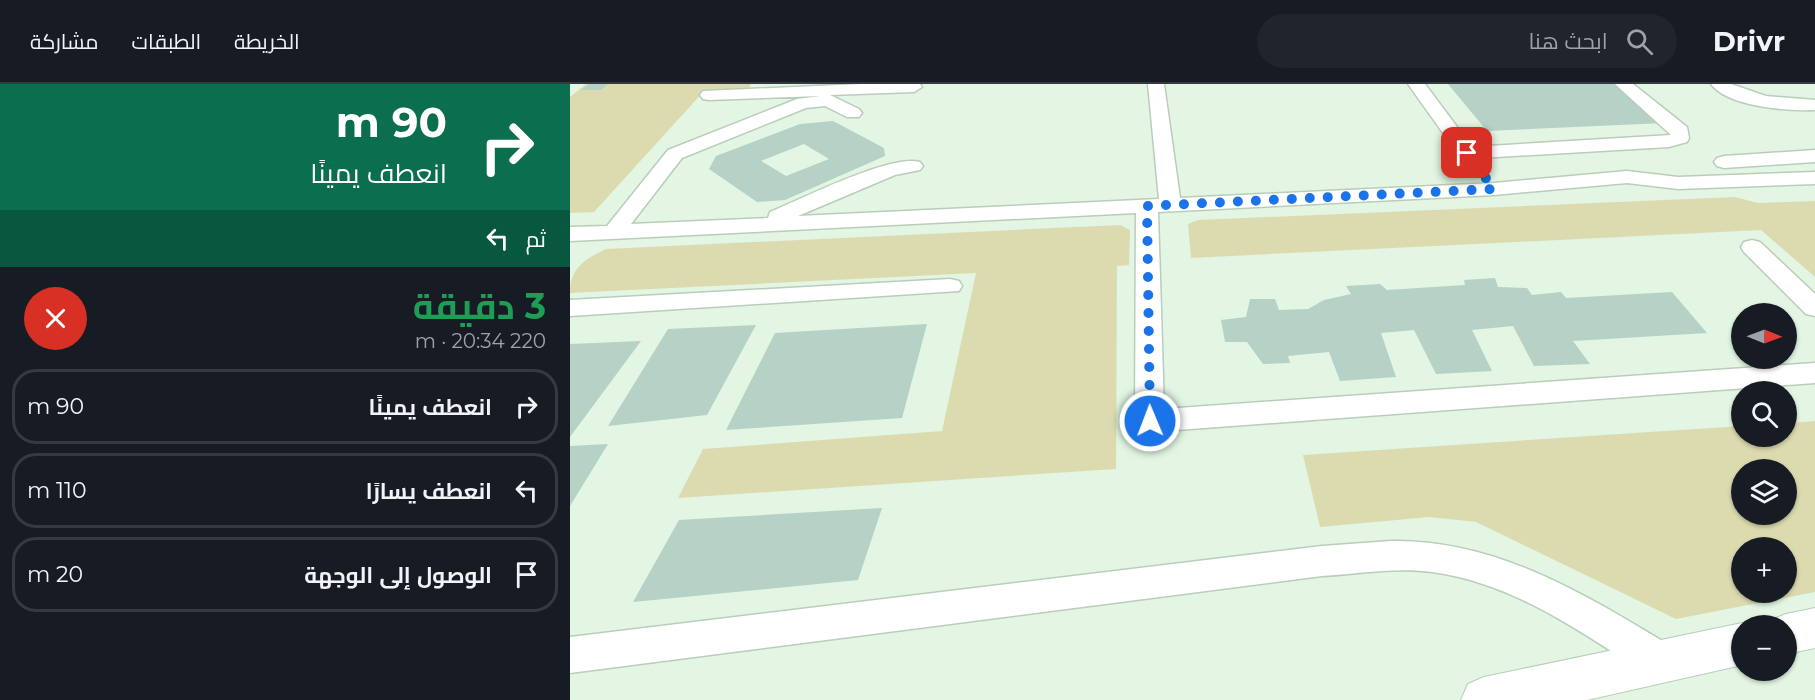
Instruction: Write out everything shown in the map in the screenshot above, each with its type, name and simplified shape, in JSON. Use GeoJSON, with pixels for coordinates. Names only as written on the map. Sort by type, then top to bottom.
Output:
{"type":"FeatureCollection","features":[{"type":"Feature","properties":{"kind":"main road"},"geometry":{"type":"LineString","coordinates":[[1797,632],[1815,628]]}},
{"type":"Feature","properties":{"kind":"main road"},"geometry":{"type":"LineString","coordinates":[[1484,700],[1731,646]]}},
{"type":"Feature","properties":{"kind":"lane"},"geometry":{"type":"LineString","coordinates":[[1156,84],[1158,205],[1150,421],[1815,373]]}},
{"type":"Feature","properties":{"kind":"lane"},"geometry":{"type":"LineString","coordinates":[[1416,84],[1494,189]]}},
{"type":"Feature","properties":{"kind":"lane"},"geometry":{"type":"LineString","coordinates":[[1467,153],[1669,141],[1680,138],[1680,131],[1623,84]]}},
{"type":"Feature","properties":{"kind":"lane"},"geometry":{"type":"LineString","coordinates":[[1719,84],[1738,93],[1766,101],[1815,105]]}},
{"type":"Feature","properties":{"kind":"lane"},"geometry":{"type":"LineString","coordinates":[[709,95],[836,87],[914,87]]}},
{"type":"Feature","properties":{"kind":"lane"},"geometry":{"type":"LineString","coordinates":[[613,232],[675,154],[803,103],[828,100],[853,113]]}},
{"type":"Feature","properties":{"kind":"lane"},"geometry":{"type":"LineString","coordinates":[[1627,177],[1640,171],[1659,167],[1815,156]]}},
{"type":"Feature","properties":{"kind":"lane"},"geometry":{"type":"LineString","coordinates":[[759,225],[890,170],[914,166]]}},
{"type":"Feature","properties":{"kind":"lane"},"geometry":{"type":"LineString","coordinates":[[572,236],[613,232],[1494,189],[1627,177],[1678,183],[1815,178]]}},
{"type":"Feature","properties":{"kind":"lane"},"geometry":{"type":"LineString","coordinates":[[1752,247],[1815,308]]}},
{"type":"Feature","properties":{"kind":"lane"},"geometry":{"type":"LineString","coordinates":[[570,308],[950,286]]}},
{"type":"Feature","properties":{"kind":"lane"},"geometry":{"type":"LineString","coordinates":[[570,655],[1310,562],[1393,556],[1431,557],[1469,563],[1509,575],[1548,593],[1660,661]]}},
{"type":"Feature","properties":{"kind":"green space"},"geometry":{"type":"Polygon","coordinates":[[[586,84],[751,84],[749,88],[705,90],[594,212],[570,213],[570,97],[586,84]]]}},
{"type":"Feature","properties":{"kind":"green space"},"geometry":{"type":"Polygon","coordinates":[[[1735,197],[1758,203],[1815,201],[1815,277],[1761,230],[1191,258],[1188,224],[1198,220],[1735,197]]]}},
{"type":"Feature","properties":{"kind":"green space"},"geometry":{"type":"Polygon","coordinates":[[[1120,225],[1130,230],[1129,265],[1117,266],[1116,469],[678,498],[703,449],[942,431],[976,273],[570,293],[573,277],[580,265],[606,249],[1120,225]]]}},
{"type":"Feature","properties":{"kind":"green space"},"geometry":{"type":"Polygon","coordinates":[[[1815,421],[1815,592],[1797,595],[1797,537],[1731,537],[1731,603],[1758,603],[1676,619],[1476,522],[1429,517],[1320,527],[1303,455],[1731,427],[1731,447],[1797,447],[1797,422],[1815,421]]]}},
{"type":"Feature","properties":{"kind":"building"},"geometry":{"type":"Polygon","coordinates":[[[589,84],[608,84],[601,90],[581,90],[589,84]]]}},
{"type":"Feature","properties":{"kind":"building"},"geometry":{"type":"Polygon","coordinates":[[[1448,84],[1619,84],[1664,123],[1487,131],[1448,84]]]}},
{"type":"Feature","properties":{"kind":"building"},"geometry":{"type":"Polygon","coordinates":[[[833,121],[884,148],[885,156],[785,200],[757,202],[709,169],[716,156],[800,124],[833,121]],[[804,144],[761,161],[786,176],[829,159],[804,144]]]}},
{"type":"Feature","properties":{"kind":"building"},"geometry":{"type":"Polygon","coordinates":[[[1495,278],[1498,287],[1527,288],[1532,295],[1561,292],[1566,298],[1672,292],[1707,333],[1573,341],[1590,364],[1534,366],[1513,326],[1472,330],[1492,371],[1436,374],[1414,330],[1381,333],[1396,377],[1340,381],[1329,352],[1288,356],[1290,363],[1263,364],[1247,342],[1225,342],[1221,320],[1246,317],[1250,299],[1275,299],[1279,310],[1308,309],[1324,300],[1351,294],[1346,286],[1380,284],[1387,290],[1465,285],[1464,280],[1495,278]]]}},
{"type":"Feature","properties":{"kind":"building"},"geometry":{"type":"Polygon","coordinates":[[[927,324],[902,418],[726,430],[775,333],[927,324]]]}},
{"type":"Feature","properties":{"kind":"building"},"geometry":{"type":"Polygon","coordinates":[[[756,325],[707,415],[608,426],[668,329],[756,325]]]}},
{"type":"Feature","properties":{"kind":"building"},"geometry":{"type":"Polygon","coordinates":[[[641,341],[570,437],[570,344],[641,341]]]}},
{"type":"Feature","properties":{"kind":"building"},"geometry":{"type":"Polygon","coordinates":[[[608,444],[570,506],[570,446],[608,444]]]}},
{"type":"Feature","properties":{"kind":"building"},"geometry":{"type":"Polygon","coordinates":[[[882,508],[858,580],[633,602],[679,520],[882,508]]]}},
{"type":"Feature","properties":{"kind":"route"},"geometry":{"type":"LineString","coordinates":[[1150,421],[1147,206],[1494,189],[1467,153]]}}]}
